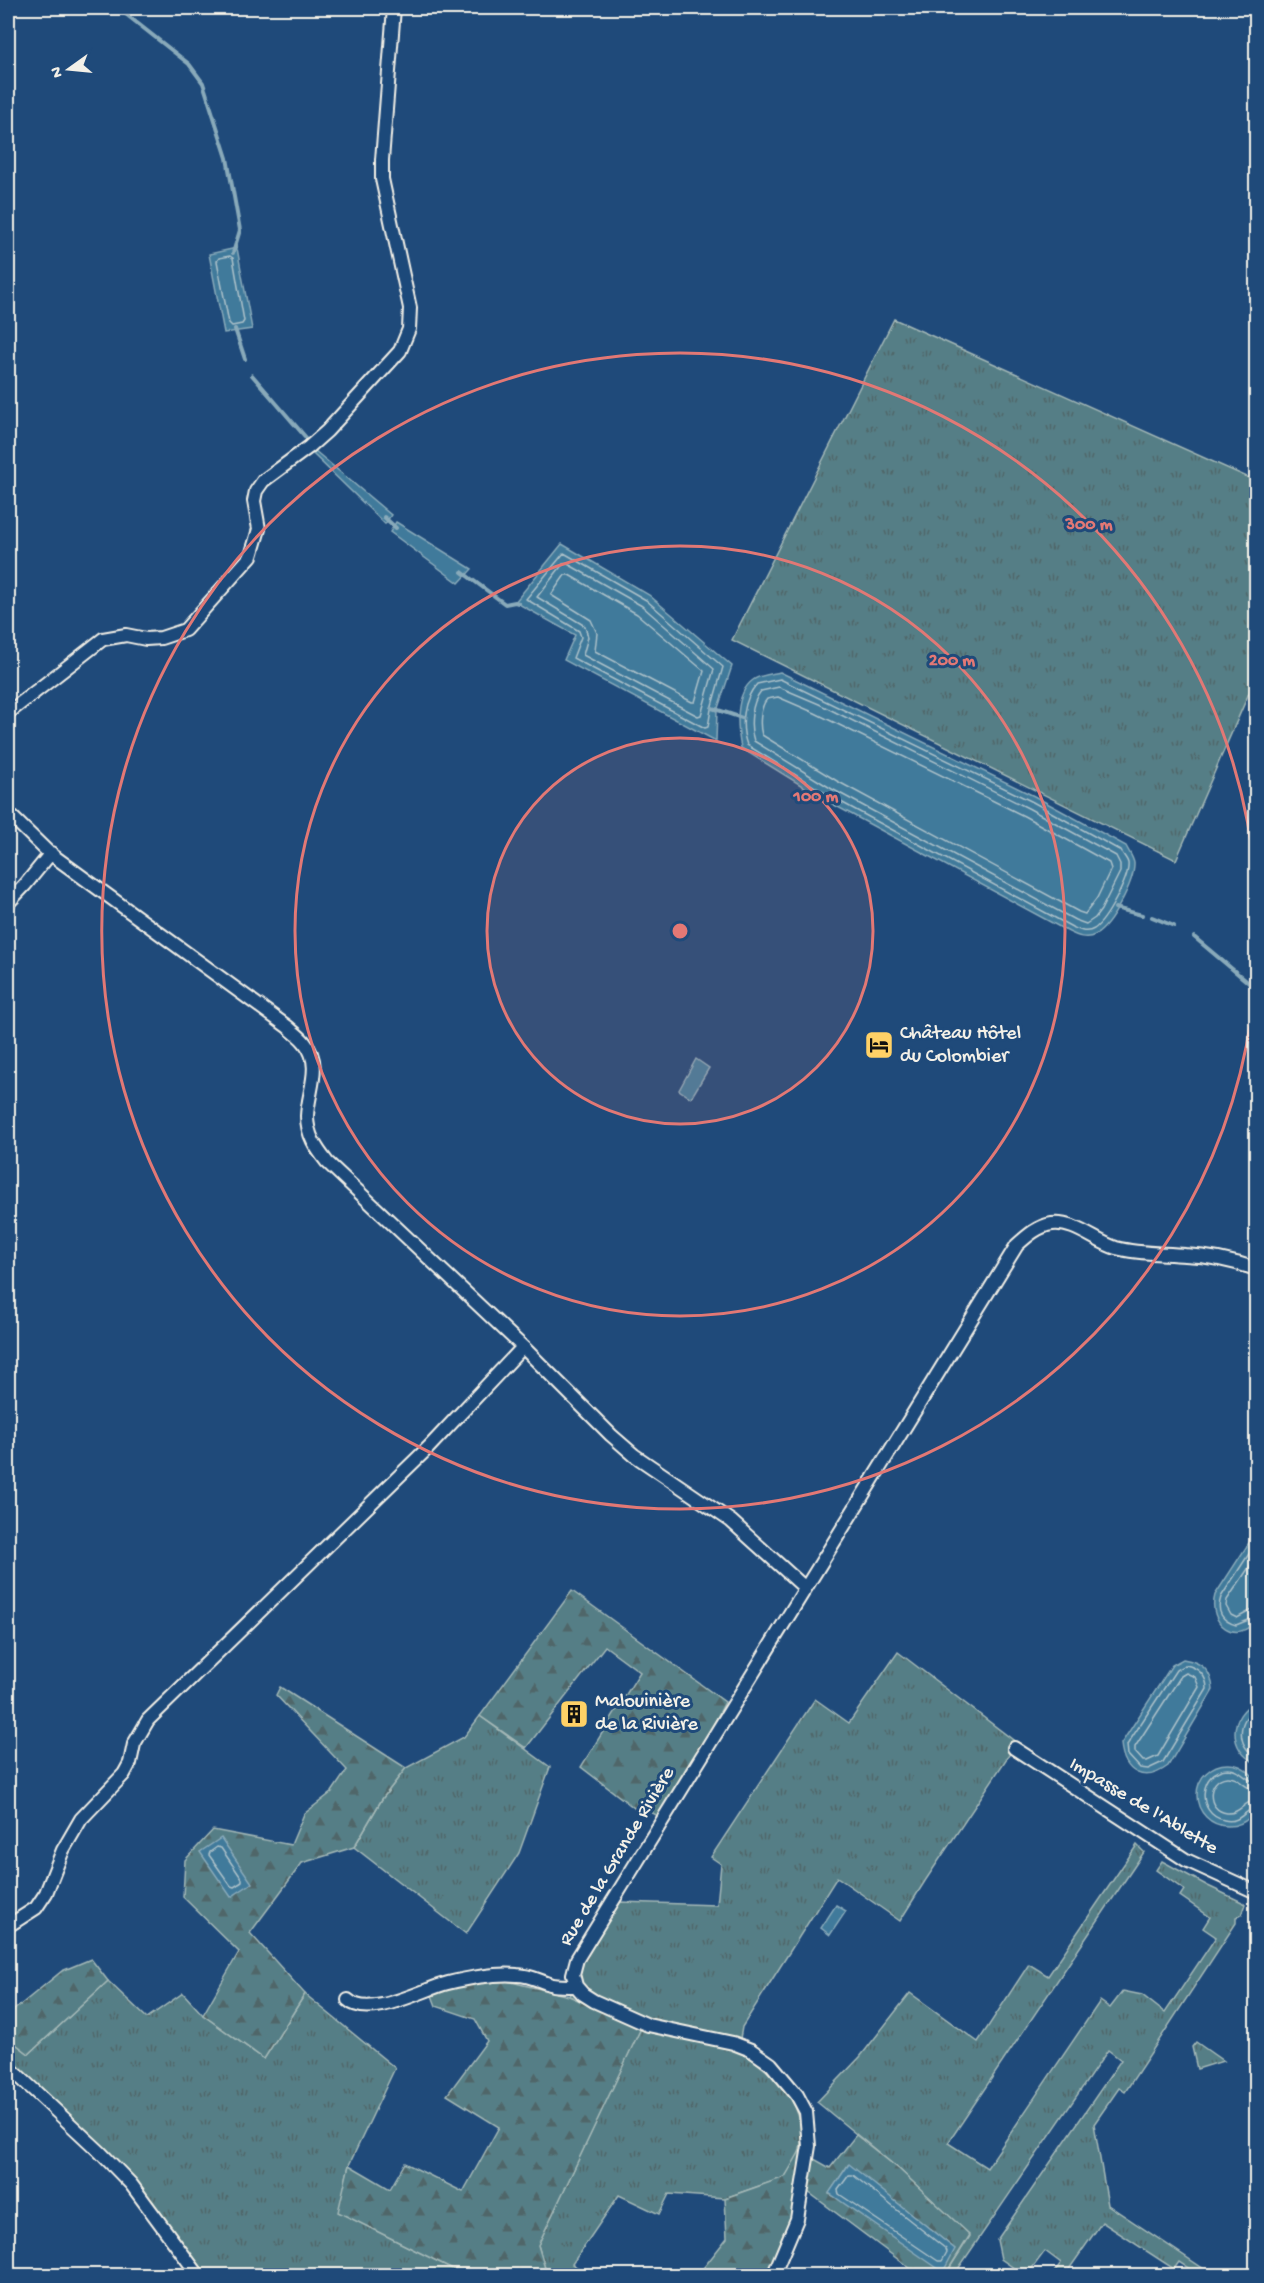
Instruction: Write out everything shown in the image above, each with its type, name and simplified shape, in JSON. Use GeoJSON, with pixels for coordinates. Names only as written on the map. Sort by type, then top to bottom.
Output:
{"type":"FeatureCollection","features":[{"type":"Feature","properties":{"kind":"street"},"geometry":{"type":"LineString","coordinates":[[8,713],[104,639],[126,635],[146,639],[161,638],[185,630],[251,555],[259,529],[254,501],[256,491],[263,481],[327,431],[400,351],[409,329],[410,308],[382,179],[394,8]]}},
{"type":"Feature","properties":{"kind":"street"},"geometry":{"type":"LineString","coordinates":[[8,813],[50,852],[288,1027],[305,1043],[312,1056],[314,1074],[307,1116],[314,1145],[327,1162],[523,1347],[627,1449],[731,1521],[805,1588]]}},
{"type":"Feature","properties":{"kind":"street"},"geometry":{"type":"LineString","coordinates":[[8,903],[50,852]]}},
{"type":"Feature","properties":{"kind":"street","name":"Rue de la Grande Rivière"},"geometry":{"type":"LineString","coordinates":[[576,1986],[573,1974],[577,1959],[1017,1245],[1033,1231],[1053,1224],[1067,1225],[1115,1247],[1143,1253],[1211,1257],[1257,1269]]}},
{"type":"Feature","properties":{"kind":"street"},"geometry":{"type":"LineString","coordinates":[[8,1926],[36,1908],[46,1893],[63,1850],[81,1819],[124,1774],[130,1763],[134,1744],[148,1720],[429,1448],[523,1347]]}},
{"type":"Feature","properties":{"kind":"street","name":"Impasse de l'Ablette"},"geometry":{"type":"LineString","coordinates":[[1014,1748],[1186,1860],[1257,1892]]}},
{"type":"Feature","properties":{"kind":"street"},"geometry":{"type":"LineString","coordinates":[[348,2000],[354,2006],[366,2008],[380,2006],[449,1983],[506,1975],[537,1978],[552,1985],[576,1986],[594,2001],[648,2025],[732,2043],[751,2050],[771,2064],[797,2095],[806,2112],[809,2146],[797,2219],[773,2276]]}},
{"type":"Feature","properties":{"kind":"street"},"geometry":{"type":"LineString","coordinates":[[8,2066],[131,2184],[199,2276]]}},
{"type":"Feature","properties":{"kind":"green space"},"geometry":{"type":"Polygon","coordinates":[[[894,319],[1256,481],[1256,677],[1176,860],[732,640],[894,319]]]}},
{"type":"Feature","properties":{"kind":"green space"},"geometry":{"type":"Polygon","coordinates":[[[572,1591],[725,1702],[696,1758],[660,1817],[649,1811],[646,1817],[581,1767],[640,1672],[605,1646],[526,1748],[480,1716],[572,1591]]]}},
{"type":"Feature","properties":{"kind":"green space"},"geometry":{"type":"Polygon","coordinates":[[[898,1652],[1017,1743],[900,1921],[837,1877],[742,2027],[738,2050],[775,2079],[793,2103],[799,2118],[801,2133],[800,2149],[796,2159],[785,2177],[725,2198],[669,2194],[659,2214],[619,2195],[572,2264],[589,2275],[547,2275],[538,2245],[640,2029],[569,1996],[582,1963],[620,1902],[717,1905],[721,1864],[711,1857],[815,1699],[849,1723],[898,1652]]]}},
{"type":"Feature","properties":{"kind":"green space"},"geometry":{"type":"Polygon","coordinates":[[[280,1687],[406,1768],[382,1799],[354,1847],[302,1863],[250,1933],[305,1994],[264,2059],[203,2015],[239,1952],[183,1897],[185,1860],[213,1830],[291,1845],[304,1814],[332,1792],[347,1770],[276,1695],[280,1687]]]}},
{"type":"Feature","properties":{"kind":"green space"},"geometry":{"type":"Polygon","coordinates":[[[480,1716],[550,1767],[519,1853],[466,1934],[354,1847],[382,1799],[406,1768],[464,1737],[480,1716]]]}},
{"type":"Feature","properties":{"kind":"green space"},"geometry":{"type":"Polygon","coordinates":[[[1137,1845],[1144,1852],[948,2143],[987,2168],[1100,2001],[1110,2008],[1123,1991],[1142,1995],[1165,2013],[1216,1937],[1203,1928],[1210,1917],[1180,1896],[1184,1890],[1156,1870],[1162,1861],[1246,1904],[1242,1915],[1236,1917],[1236,1923],[1125,2092],[1119,2088],[1094,2124],[1108,2205],[1213,2275],[1195,2275],[1196,2273],[1179,2262],[1174,2269],[1102,2222],[1065,2275],[1052,2275],[1061,2263],[1045,2251],[1027,2275],[1001,2259],[997,2240],[1121,2060],[1108,2050],[956,2272],[961,2275],[945,2275],[970,2236],[900,2170],[817,2102],[860,2057],[910,1993],[978,2042],[1029,1964],[1048,1976],[1137,1845]]]}},
{"type":"Feature","properties":{"kind":"green space"},"geometry":{"type":"Polygon","coordinates":[[[91,1959],[108,1981],[29,2054],[8,2038],[8,2015],[62,1971],[91,1959]]]}},
{"type":"Feature","properties":{"kind":"green space"},"geometry":{"type":"Polygon","coordinates":[[[503,1980],[569,1996],[641,2028],[538,2245],[547,2275],[465,2275],[338,2212],[349,2165],[390,2189],[405,2163],[463,2192],[499,2127],[447,2095],[487,2041],[475,2019],[436,2006],[428,1985],[503,1980]]]}},
{"type":"Feature","properties":{"kind":"green space"},"geometry":{"type":"Polygon","coordinates":[[[108,1981],[147,2018],[183,1993],[203,2015],[264,2059],[305,1994],[395,2068],[349,2165],[339,2212],[465,2275],[193,2275],[154,2221],[108,2168],[8,2076],[8,2038],[29,2054],[108,1981]]]}},
{"type":"Feature","properties":{"kind":"green space"},"geometry":{"type":"Polygon","coordinates":[[[1196,2042],[1223,2061],[1197,2069],[1192,2047],[1196,2042]]]}},
{"type":"Feature","properties":{"kind":"green space"},"geometry":{"type":"Polygon","coordinates":[[[856,2135],[900,2170],[970,2235],[945,2275],[919,2275],[808,2192],[780,2275],[697,2276],[727,2238],[725,2198],[785,2177],[800,2151],[830,2168],[856,2135]],[[849,2165],[829,2194],[955,2249],[849,2165]]]}},
{"type":"Feature","properties":{"kind":"water"},"geometry":{"type":"Polygon","coordinates":[[[237,248],[252,329],[224,333],[209,254],[237,248]]]}},
{"type":"Feature","properties":{"kind":"water"},"geometry":{"type":"Polygon","coordinates":[[[314,450],[391,515],[385,524],[311,452],[314,450]]]}},
{"type":"Feature","properties":{"kind":"water"},"geometry":{"type":"Polygon","coordinates":[[[396,522],[472,569],[459,583],[390,532],[396,522]]]}},
{"type":"Feature","properties":{"kind":"water"},"geometry":{"type":"Polygon","coordinates":[[[562,544],[649,595],[732,666],[717,711],[716,741],[564,660],[575,635],[515,602],[562,544]]]}},
{"type":"Feature","properties":{"kind":"water"},"geometry":{"type":"Polygon","coordinates":[[[780,672],[1034,796],[1126,846],[1134,863],[1131,880],[1108,923],[1092,936],[1082,937],[1072,933],[825,800],[741,748],[738,712],[747,686],[756,678],[780,672]]]}},
{"type":"Feature","properties":{"kind":"water"},"geometry":{"type":"Polygon","coordinates":[[[696,1059],[709,1068],[691,1098],[679,1090],[696,1059]]]}},
{"type":"Feature","properties":{"kind":"water"},"geometry":{"type":"Polygon","coordinates":[[[1256,1532],[1256,1620],[1248,1628],[1233,1631],[1219,1623],[1215,1615],[1215,1595],[1256,1532]]]}},
{"type":"Feature","properties":{"kind":"water"},"geometry":{"type":"Polygon","coordinates":[[[1183,1659],[1196,1662],[1205,1668],[1211,1678],[1213,1690],[1168,1766],[1151,1774],[1137,1773],[1126,1762],[1121,1744],[1172,1665],[1183,1659]]]}},
{"type":"Feature","properties":{"kind":"water"},"geometry":{"type":"Polygon","coordinates":[[[1256,1702],[1256,1763],[1240,1750],[1235,1732],[1240,1715],[1256,1702]]]}},
{"type":"Feature","properties":{"kind":"water"},"geometry":{"type":"Polygon","coordinates":[[[1222,1764],[1234,1764],[1250,1773],[1257,1783],[1259,1795],[1257,1807],[1250,1817],[1234,1826],[1222,1826],[1211,1821],[1202,1812],[1197,1801],[1197,1789],[1202,1778],[1211,1769],[1222,1764]]]}},
{"type":"Feature","properties":{"kind":"water"},"geometry":{"type":"Polygon","coordinates":[[[221,1838],[252,1883],[231,1897],[200,1852],[221,1838]]]}},
{"type":"Feature","properties":{"kind":"water"},"geometry":{"type":"Polygon","coordinates":[[[836,1905],[846,1911],[830,1935],[821,1928],[836,1905]]]}},
{"type":"Feature","properties":{"kind":"water"},"geometry":{"type":"Polygon","coordinates":[[[849,2164],[955,2249],[943,2272],[829,2193],[849,2164]]]}},
{"type":"Feature","properties":{"kind":"waterway"},"geometry":{"type":"LineString","coordinates":[[118,8],[189,64],[203,83],[227,158],[240,230],[233,253]]}},
{"type":"Feature","properties":{"kind":"waterway"},"geometry":{"type":"LineString","coordinates":[[235,329],[245,359]]}},
{"type":"Feature","properties":{"kind":"waterway"},"geometry":{"type":"LineString","coordinates":[[252,375],[308,440]]}},
{"type":"Feature","properties":{"kind":"waterway"},"geometry":{"type":"LineString","coordinates":[[384,517],[396,528]]}},
{"type":"Feature","properties":{"kind":"waterway"},"geometry":{"type":"LineString","coordinates":[[462,572],[505,604],[518,603]]}},
{"type":"Feature","properties":{"kind":"waterway"},"geometry":{"type":"LineString","coordinates":[[712,708],[742,718]]}},
{"type":"Feature","properties":{"kind":"waterway"},"geometry":{"type":"LineString","coordinates":[[1115,908],[1142,915]]}},
{"type":"Feature","properties":{"kind":"waterway"},"geometry":{"type":"LineString","coordinates":[[1152,917],[1174,926]]}},
{"type":"Feature","properties":{"kind":"waterway"},"geometry":{"type":"LineString","coordinates":[[1194,937],[1256,989]]}},
{"type":"Feature","properties":{"kind":"place","name":"Château Hôtel du Colombier"},"geometry":{"type":"Point","coordinates":[879,1045]}},
{"type":"Feature","properties":{"kind":"place","name":"Malouinière de la Rivière"},"geometry":{"type":"Point","coordinates":[574,1714]}}]}
